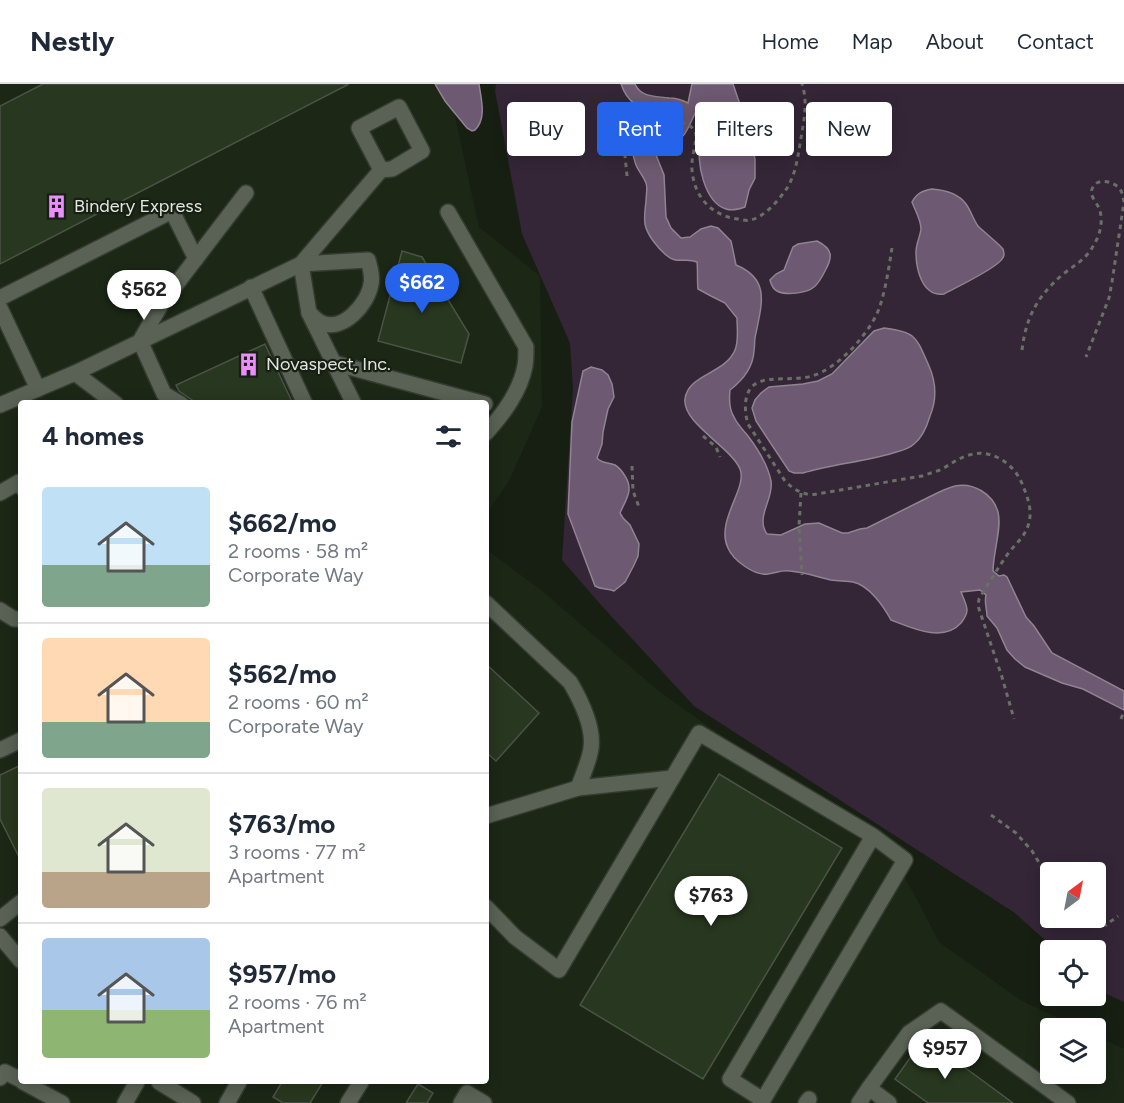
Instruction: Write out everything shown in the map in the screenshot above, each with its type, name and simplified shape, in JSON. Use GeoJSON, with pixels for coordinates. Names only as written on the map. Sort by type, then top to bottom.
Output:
{"type":"FeatureCollection","features":[{"type":"Feature","properties":{"kind":"street"},"geometry":{"type":"LineString","coordinates":[[352,400],[309,313],[301,264],[381,170],[392,169],[422,152],[399,107],[359,128],[381,170]]}},
{"type":"Feature","properties":{"kind":"street"},"geometry":{"type":"LineString","coordinates":[[140,341],[162,303],[246,193]]}},
{"type":"Feature","properties":{"kind":"street"},"geometry":{"type":"LineString","coordinates":[[0,298],[172,211],[196,259]]}},
{"type":"Feature","properties":{"kind":"street"},"geometry":{"type":"LineString","coordinates":[[448,212],[526,347],[525,366],[518,386],[506,409],[489,429]]}},
{"type":"Feature","properties":{"kind":"street"},"geometry":{"type":"LineString","coordinates":[[0,405],[75,372],[301,264],[368,260],[372,284],[363,304],[355,314],[345,321],[333,324],[322,323],[309,313]]}},
{"type":"Feature","properties":{"kind":"street"},"geometry":{"type":"LineString","coordinates":[[251,287],[303,400]]}},
{"type":"Feature","properties":{"kind":"street"},"geometry":{"type":"LineString","coordinates":[[0,309],[38,389]]}},
{"type":"Feature","properties":{"kind":"street"},"geometry":{"type":"LineString","coordinates":[[140,341],[164,394],[174,400]]}},
{"type":"Feature","properties":{"kind":"street"},"geometry":{"type":"LineString","coordinates":[[334,363],[471,400]]}},
{"type":"Feature","properties":{"kind":"street"},"geometry":{"type":"LineString","coordinates":[[75,372],[111,400]]}},
{"type":"Feature","properties":{"kind":"street"},"geometry":{"type":"LineString","coordinates":[[489,405],[506,409]]}},
{"type":"Feature","properties":{"kind":"street"},"geometry":{"type":"LineString","coordinates":[[0,493],[18,483]]}},
{"type":"Feature","properties":{"kind":"street"},"geometry":{"type":"LineString","coordinates":[[489,606],[570,682],[578,695],[591,731],[591,748],[578,788]]}},
{"type":"Feature","properties":{"kind":"street"},"geometry":{"type":"LineString","coordinates":[[0,610],[18,619]]}},
{"type":"Feature","properties":{"kind":"street"},"geometry":{"type":"LineString","coordinates":[[489,910],[515,937],[559,970],[699,733],[873,836],[905,861],[763,1100],[730,1079],[873,836]]}},
{"type":"Feature","properties":{"kind":"street"},"geometry":{"type":"LineString","coordinates":[[0,750],[18,741]]}},
{"type":"Feature","properties":{"kind":"street"},"geometry":{"type":"LineString","coordinates":[[489,815],[578,788],[672,778]]}},
{"type":"Feature","properties":{"kind":"street"},"geometry":{"type":"LineString","coordinates":[[0,920],[18,905]]}},
{"type":"Feature","properties":{"kind":"street"},"geometry":{"type":"LineString","coordinates":[[0,936],[18,951]]}},
{"type":"Feature","properties":{"kind":"street"},"geometry":{"type":"LineString","coordinates":[[859,1103],[909,1033],[941,1011],[1068,1103]]}},
{"type":"Feature","properties":{"kind":"street"},"geometry":{"type":"LineString","coordinates":[[0,1078],[5,1072],[18,1079]]}},
{"type":"Feature","properties":{"kind":"street"},"geometry":{"type":"LineString","coordinates":[[27,1084],[62,1103]]}},
{"type":"Feature","properties":{"kind":"street"},"geometry":{"type":"LineString","coordinates":[[125,1103],[136,1084]]}},
{"type":"Feature","properties":{"kind":"street"},"geometry":{"type":"LineString","coordinates":[[162,1084],[193,1103]]}},
{"type":"Feature","properties":{"kind":"street"},"geometry":{"type":"LineString","coordinates":[[227,1103],[238,1084]]}},
{"type":"Feature","properties":{"kind":"street"},"geometry":{"type":"LineString","coordinates":[[348,1103],[360,1084]]}},
{"type":"Feature","properties":{"kind":"street"},"geometry":{"type":"LineString","coordinates":[[869,1088],[889,1103]]}},
{"type":"Feature","properties":{"kind":"street"},"geometry":{"type":"LineString","coordinates":[[462,1103],[468,1093],[484,1103]]}},
{"type":"Feature","properties":{"kind":"path"},"geometry":{"type":"LineString","coordinates":[[627,176],[625,138],[627,129],[639,116],[667,118],[691,127],[696,134],[692,172],[695,186],[700,196],[714,211],[722,216],[749,221],[761,215],[787,189],[793,176],[806,112],[802,84]]}},
{"type":"Feature","properties":{"kind":"path"},"geometry":{"type":"LineString","coordinates":[[1022,350],[1033,308],[1061,276],[1085,258],[1094,246],[1100,233],[1101,219],[1091,190],[1098,182],[1105,181],[1119,187],[1124,202],[1109,298],[1086,357]]}},
{"type":"Feature","properties":{"kind":"path"},"geometry":{"type":"LineString","coordinates":[[892,248],[881,304],[866,332],[843,357],[824,371],[792,380],[769,380],[756,383],[748,392],[745,416],[785,481],[801,493],[811,495],[922,476],[970,455],[984,454],[999,458],[1012,467],[1021,479],[1031,511],[1029,524],[982,594],[978,606],[1014,719]]}},
{"type":"Feature","properties":{"kind":"path"},"geometry":{"type":"LineString","coordinates":[[703,436],[716,447],[720,457]]}},
{"type":"Feature","properties":{"kind":"path"},"geometry":{"type":"LineString","coordinates":[[632,466],[633,491],[639,507]]}},
{"type":"Feature","properties":{"kind":"path"},"geometry":{"type":"LineString","coordinates":[[801,493],[799,526],[802,575]]}},
{"type":"Feature","properties":{"kind":"path"},"geometry":{"type":"LineString","coordinates":[[1121,719],[1124,711]]}},
{"type":"Feature","properties":{"kind":"path"},"geometry":{"type":"LineString","coordinates":[[991,815],[1016,833],[1040,864]]}},
{"type":"Feature","properties":{"kind":"path"},"geometry":{"type":"LineString","coordinates":[[1106,925],[1118,916]]}},
{"type":"Feature","properties":{"kind":"shaded area"},"geometry":{"type":"Polygon","coordinates":[[[0,84],[437,84],[454,112],[479,227],[540,276],[542,407],[509,481],[489,510],[489,400],[18,400],[18,1084],[489,1084],[489,551],[541,590],[660,692],[893,857],[939,942],[1022,1001],[1058,1018],[1040,1018],[1040,1084],[1106,1084],[1106,1040],[1124,1049],[1124,1103],[0,1103],[0,84]]]}},
{"type":"Feature","properties":{"kind":"shaded area"},"geometry":{"type":"Polygon","coordinates":[[[435,84],[479,84],[482,114],[475,130],[467,128],[445,101],[435,84]]]}},
{"type":"Feature","properties":{"kind":"shaded area"},"geometry":{"type":"Polygon","coordinates":[[[496,84],[1124,84],[1124,1002],[1106,994],[1106,940],[1045,940],[1015,913],[694,706],[562,560],[573,389],[570,343],[522,234],[507,156],[585,156],[585,102],[507,102],[507,155],[495,91],[496,84]]]}},
{"type":"Feature","properties":{"kind":"shaded area"},"geometry":{"type":"Polygon","coordinates":[[[621,84],[635,84],[645,94],[688,103],[692,84],[733,84],[739,102],[695,102],[695,114],[683,136],[683,102],[633,102],[621,84]]]}},
{"type":"Feature","properties":{"kind":"shaded area"},"geometry":{"type":"Polygon","coordinates":[[[634,156],[656,156],[664,175],[666,217],[671,228],[681,238],[690,237],[701,229],[711,226],[718,228],[731,241],[736,265],[754,277],[759,285],[761,302],[752,363],[739,382],[730,390],[730,400],[735,420],[758,451],[770,475],[771,488],[763,521],[767,534],[781,535],[805,524],[819,523],[842,533],[848,533],[867,528],[951,487],[962,485],[975,488],[992,500],[998,512],[993,571],[999,576],[1007,577],[1026,617],[1052,653],[1124,691],[1124,710],[1083,689],[1062,683],[1025,667],[1015,659],[1007,650],[997,628],[987,616],[986,595],[980,590],[961,592],[967,612],[961,623],[954,629],[936,633],[927,632],[891,620],[875,597],[859,584],[790,571],[762,574],[751,570],[734,557],[725,538],[728,516],[740,486],[740,469],[727,452],[691,417],[686,408],[685,399],[693,384],[730,358],[737,342],[737,318],[725,303],[698,289],[697,262],[670,258],[656,245],[645,224],[647,185],[636,165],[634,156]]]}},
{"type":"Feature","properties":{"kind":"shaded area"},"geometry":{"type":"Polygon","coordinates":[[[699,156],[754,156],[755,178],[745,207],[736,210],[726,209],[712,199],[703,180],[699,156]]]}},
{"type":"Feature","properties":{"kind":"shaded area"},"geometry":{"type":"Polygon","coordinates":[[[932,189],[951,193],[963,200],[978,226],[1003,249],[1004,253],[999,263],[944,294],[936,294],[925,287],[916,259],[921,229],[912,202],[920,193],[932,189]]]}},
{"type":"Feature","properties":{"kind":"shaded area"},"geometry":{"type":"Polygon","coordinates":[[[817,241],[829,250],[830,257],[828,266],[817,284],[807,291],[796,293],[781,293],[776,290],[770,280],[784,270],[793,247],[817,241]]]}},
{"type":"Feature","properties":{"kind":"shaded area"},"geometry":{"type":"Polygon","coordinates":[[[884,328],[909,334],[914,338],[931,372],[935,391],[934,403],[922,435],[910,447],[901,451],[803,473],[789,471],[756,421],[752,408],[755,400],[769,387],[818,381],[832,374],[874,331],[884,328]]]}},
{"type":"Feature","properties":{"kind":"shaded area"},"geometry":{"type":"Polygon","coordinates":[[[591,367],[602,370],[608,375],[614,397],[608,409],[602,444],[597,458],[617,466],[628,481],[628,494],[620,513],[630,525],[639,544],[638,556],[625,582],[614,591],[595,586],[568,514],[572,422],[583,371],[591,367]]]}},
{"type":"Feature","properties":{"kind":"building","name":"Bindery Express"},"geometry":{"type":"Polygon","coordinates":[[[43,84],[349,84],[0,264],[0,106],[43,84]]]}},
{"type":"Feature","properties":{"kind":"building"},"geometry":{"type":"Polygon","coordinates":[[[402,251],[422,257],[469,334],[461,363],[378,341],[402,251]]]}},
{"type":"Feature","properties":{"kind":"building","name":"Novaspect, Inc."},"geometry":{"type":"Polygon","coordinates":[[[265,344],[291,400],[192,400],[179,391],[176,385],[265,344]]]}},
{"type":"Feature","properties":{"kind":"building"},"geometry":{"type":"Polygon","coordinates":[[[489,667],[539,713],[496,761],[489,755],[489,667]]]}},
{"type":"Feature","properties":{"kind":"building"},"geometry":{"type":"Polygon","coordinates":[[[18,766],[18,855],[0,819],[0,775],[18,766]]]}},
{"type":"Feature","properties":{"kind":"building"},"geometry":{"type":"Polygon","coordinates":[[[719,774],[842,848],[703,1079],[580,1005],[719,774]]]}},
{"type":"Feature","properties":{"kind":"building"},"geometry":{"type":"Polygon","coordinates":[[[930,1042],[1013,1103],[928,1103],[895,1079],[920,1044],[926,1048],[930,1042]]]}},
{"type":"Feature","properties":{"kind":"building"},"geometry":{"type":"Polygon","coordinates":[[[281,1084],[322,1084],[310,1103],[283,1103],[273,1097],[281,1084]]]}},
{"type":"Feature","properties":{"kind":"building"},"geometry":{"type":"Polygon","coordinates":[[[418,1084],[433,1093],[427,1103],[406,1103],[418,1084]]]}},
{"type":"Feature","properties":{"kind":"place","name":"Bindery Express"},"geometry":{"type":"Point","coordinates":[56,206]}},
{"type":"Feature","properties":{"kind":"place","name":"Novaspect, Inc."},"geometry":{"type":"Point","coordinates":[248,364]}}]}
